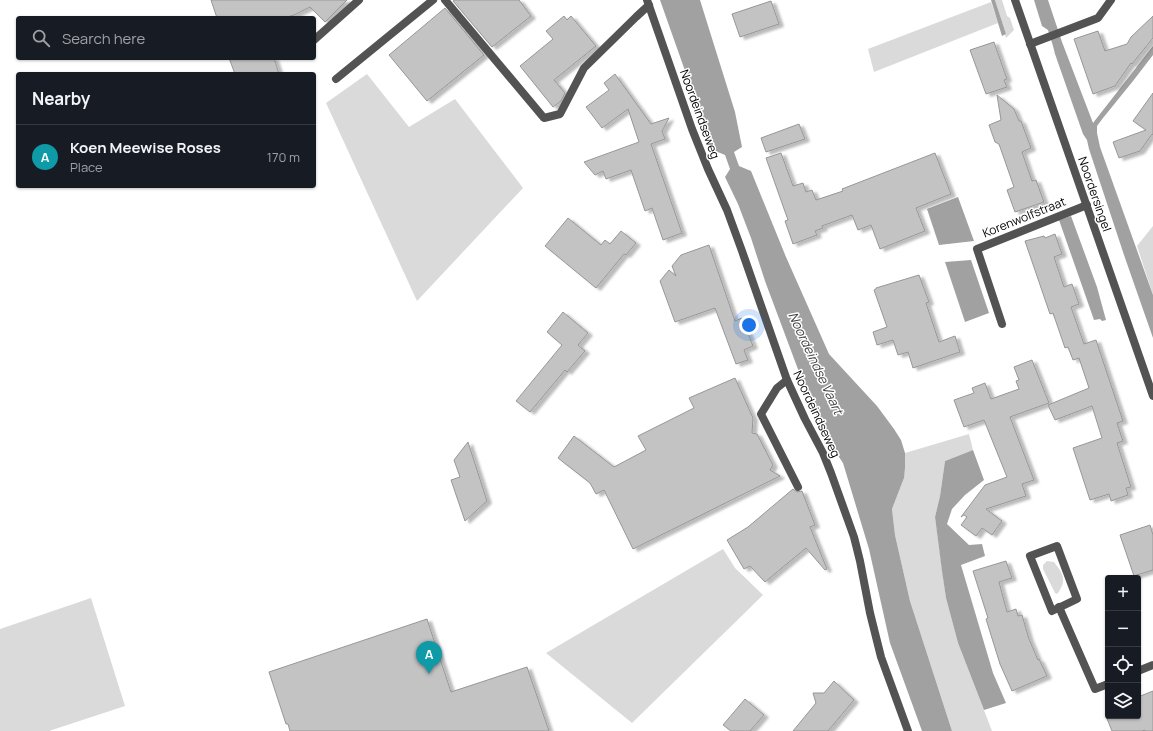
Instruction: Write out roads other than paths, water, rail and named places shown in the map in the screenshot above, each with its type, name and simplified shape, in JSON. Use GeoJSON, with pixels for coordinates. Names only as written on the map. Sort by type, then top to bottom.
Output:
{"type":"FeatureCollection","features":[{"type":"Feature","properties":{"kind":"street"},"geometry":{"type":"LineString","coordinates":[[316,38],[359,0]]}},
{"type":"Feature","properties":{"kind":"street"},"geometry":{"type":"LineString","coordinates":[[336,79],[433,0]]}},
{"type":"Feature","properties":{"kind":"street"},"geometry":{"type":"LineString","coordinates":[[445,0],[544,118],[560,114],[584,68],[648,3]]}},
{"type":"Feature","properties":{"kind":"street","name":"Noordersingel"},"geometry":{"type":"LineString","coordinates":[[1015,0],[1153,396]]}},
{"type":"Feature","properties":{"kind":"street"},"geometry":{"type":"LineString","coordinates":[[1030,44],[1098,18],[1111,0]]}},
{"type":"Feature","properties":{"kind":"street","name":"Noordeindseweg"},"geometry":{"type":"LineString","coordinates":[[648,3],[692,129],[727,210],[788,380],[805,419],[823,453],[854,537],[881,657],[908,731]]}},
{"type":"Feature","properties":{"kind":"street","name":"Korenwolfstraat"},"geometry":{"type":"LineString","coordinates":[[1002,324],[977,249],[1087,205]]}},
{"type":"Feature","properties":{"kind":"street"},"geometry":{"type":"LineString","coordinates":[[788,380],[777,388],[761,414],[798,488]]}},
{"type":"Feature","properties":{"kind":"street"},"geometry":{"type":"LineString","coordinates":[[1057,546],[1077,599],[1059,607],[1052,611],[1030,556],[1057,546]]}},
{"type":"Feature","properties":{"kind":"street"},"geometry":{"type":"LineString","coordinates":[[1059,607],[1095,689],[1105,685]]}},
{"type":"Feature","properties":{"kind":"street"},"geometry":{"type":"LineString","coordinates":[[1141,670],[1153,665]]}},
{"type":"Feature","properties":{"kind":"water","name":"Noordeindse Vaart"},"geometry":{"type":"Polygon","coordinates":[[[660,0],[700,0],[735,112],[742,147],[734,152],[739,166],[751,171],[786,257],[829,354],[877,406],[901,440],[905,453],[905,468],[904,478],[892,509],[895,535],[910,601],[952,731],[922,731],[890,643],[869,549],[843,463],[825,436],[802,380],[765,281],[751,238],[738,204],[725,177],[730,169],[725,155],[713,150],[660,0]]]}},
{"type":"Feature","properties":{"kind":"water"},"geometry":{"type":"Polygon","coordinates":[[[991,0],[995,0],[1006,34],[1002,36],[991,0]]]}},
{"type":"Feature","properties":{"kind":"water"},"geometry":{"type":"Polygon","coordinates":[[[1034,0],[1048,0],[1062,42],[1093,123],[1153,46],[1153,55],[1097,126],[1097,133],[1100,147],[1153,295],[1153,338],[1124,255],[1087,140],[1083,134],[1048,30],[1042,26],[1034,0]]]}},
{"type":"Feature","properties":{"kind":"water"},"geometry":{"type":"Polygon","coordinates":[[[958,197],[974,241],[939,245],[927,209],[958,197]]]}},
{"type":"Feature","properties":{"kind":"water"},"geometry":{"type":"Polygon","coordinates":[[[1071,216],[1097,287],[1106,320],[1094,320],[1059,220],[1071,216]]]}},
{"type":"Feature","properties":{"kind":"water"},"geometry":{"type":"Polygon","coordinates":[[[971,260],[989,313],[965,322],[945,262],[971,260]]]}},
{"type":"Feature","properties":{"kind":"water"},"geometry":{"type":"Polygon","coordinates":[[[973,450],[984,480],[965,495],[952,509],[947,524],[969,545],[982,544],[985,556],[961,565],[993,673],[1006,703],[984,710],[958,643],[946,598],[935,517],[940,496],[945,461],[973,450]]]}},
{"type":"Feature","properties":{"kind":"place","name":"Koen Meewise Roses"},"geometry":{"type":"Point","coordinates":[429,674]}}]}
